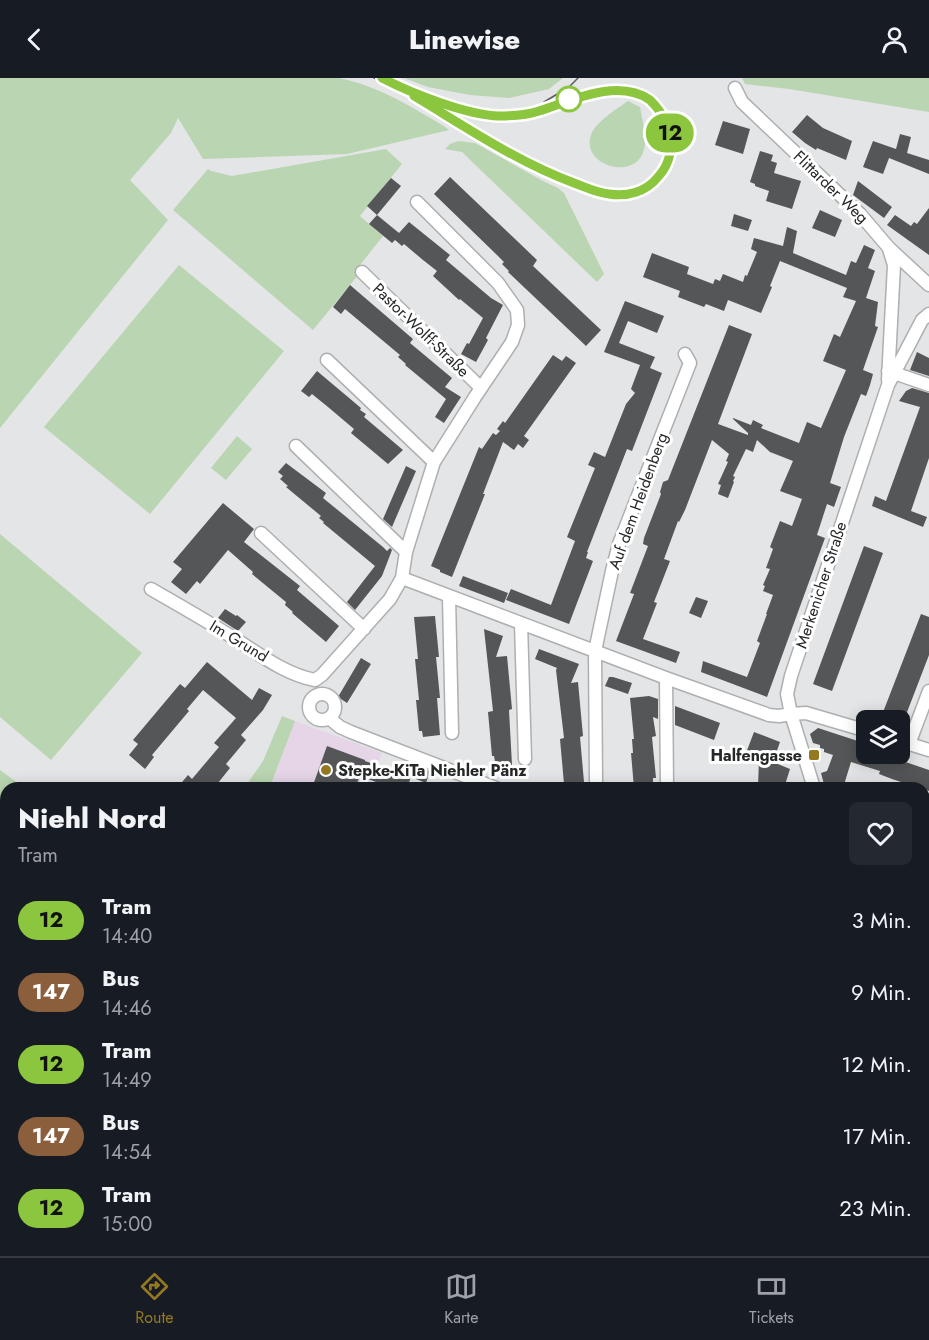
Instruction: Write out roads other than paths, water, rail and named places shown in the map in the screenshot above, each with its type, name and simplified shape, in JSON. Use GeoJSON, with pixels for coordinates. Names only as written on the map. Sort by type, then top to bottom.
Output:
{"type":"FeatureCollection","features":[{"type":"Feature","properties":{"kind":"street","name":"Flittarder Weg"},"geometry":{"type":"LineString","coordinates":[[735,88],[742,102],[860,214],[889,248],[929,285]]}},
{"type":"Feature","properties":{"kind":"street","name":"Pastor-Wolff-Straße"},"geometry":{"type":"LineString","coordinates":[[315,680],[390,599],[402,578],[406,552],[434,462],[513,342],[518,325],[517,310],[498,283],[417,202]]}},
{"type":"Feature","properties":{"kind":"street","name":"Merkenicher Straße"},"geometry":{"type":"LineString","coordinates":[[889,248],[894,265],[890,377]]}},
{"type":"Feature","properties":{"kind":"street","name":"Pastor-Wolff-Straße"},"geometry":{"type":"LineString","coordinates":[[362,272],[481,388]]}},
{"type":"Feature","properties":{"kind":"street","name":"Merkenicher Straße"},"geometry":{"type":"LineString","coordinates":[[812,782],[791,714],[788,694],[791,676],[890,377],[922,320],[929,314]]}},
{"type":"Feature","properties":{"kind":"street","name":"Auf dem Heidenberg"},"geometry":{"type":"LineString","coordinates":[[595,651],[620,544],[690,363],[685,354]]}},
{"type":"Feature","properties":{"kind":"street"},"geometry":{"type":"LineString","coordinates":[[327,360],[434,462]]}},
{"type":"Feature","properties":{"kind":"street"},"geometry":{"type":"LineString","coordinates":[[890,377],[929,385]]}},
{"type":"Feature","properties":{"kind":"street"},"geometry":{"type":"LineString","coordinates":[[296,446],[406,552]]}},
{"type":"Feature","properties":{"kind":"street"},"geometry":{"type":"LineString","coordinates":[[261,533],[364,629]]}},
{"type":"Feature","properties":{"kind":"street"},"geometry":{"type":"LineString","coordinates":[[402,578],[666,678],[769,714],[778,716],[806,713],[856,728]]}},
{"type":"Feature","properties":{"kind":"street","name":"Im Grund"},"geometry":{"type":"LineString","coordinates":[[151,589],[285,670],[315,680]]}},
{"type":"Feature","properties":{"kind":"street"},"geometry":{"type":"LineString","coordinates":[[449,597],[452,732]]}},
{"type":"Feature","properties":{"kind":"street"},"geometry":{"type":"LineString","coordinates":[[521,623],[525,759]]}},
{"type":"Feature","properties":{"kind":"street"},"geometry":{"type":"LineString","coordinates":[[595,651],[596,781]]}},
{"type":"Feature","properties":{"kind":"street"},"geometry":{"type":"LineString","coordinates":[[666,678],[667,782]]}},
{"type":"Feature","properties":{"kind":"street"},"geometry":{"type":"LineString","coordinates":[[315,680],[322,694]]}},
{"type":"Feature","properties":{"kind":"street"},"geometry":{"type":"LineString","coordinates":[[910,731],[929,691]]}},
{"type":"Feature","properties":{"kind":"street"},"geometry":{"type":"LineString","coordinates":[[322,694],[330,697],[335,704],[334,712],[325,720],[313,717],[310,709],[311,701],[317,695],[322,694]]}},
{"type":"Feature","properties":{"kind":"street"},"geometry":{"type":"LineString","coordinates":[[329,718],[340,728],[480,782]]}},
{"type":"Feature","properties":{"kind":"street"},"geometry":{"type":"LineString","coordinates":[[910,744],[929,750]]}},
{"type":"Feature","properties":{"kind":"tram line"},"geometry":{"type":"LineString","coordinates":[[374,78],[395,86],[402,88],[409,90],[423,95],[455,107],[491,116],[532,113],[594,92],[621,90],[633,93],[646,98],[661,112],[670,136],[670,154],[662,173],[647,187],[629,194],[599,192],[524,161],[500,148],[406,91],[382,78]]}},
{"type":"Feature","properties":{"kind":"tram line","name":"12"},"geometry":{"type":"LineString","coordinates":[[382,78],[398,87],[463,109],[499,116],[537,112],[601,88],[614,87],[638,91],[658,107],[666,120],[671,138],[670,156],[661,174],[648,187],[626,195],[610,195],[534,166],[414,96]]}},
{"type":"Feature","properties":{"kind":"tram line"},"geometry":{"type":"LineString","coordinates":[[544,102],[569,87],[578,78]]}},
{"type":"Feature","properties":{"kind":"place","name":"Halfengasse"},"geometry":{"type":"Point","coordinates":[814,755]}},
{"type":"Feature","properties":{"kind":"place","name":"Stepke-KiTa Niehler Pänz"},"geometry":{"type":"Point","coordinates":[326,770]}}]}
